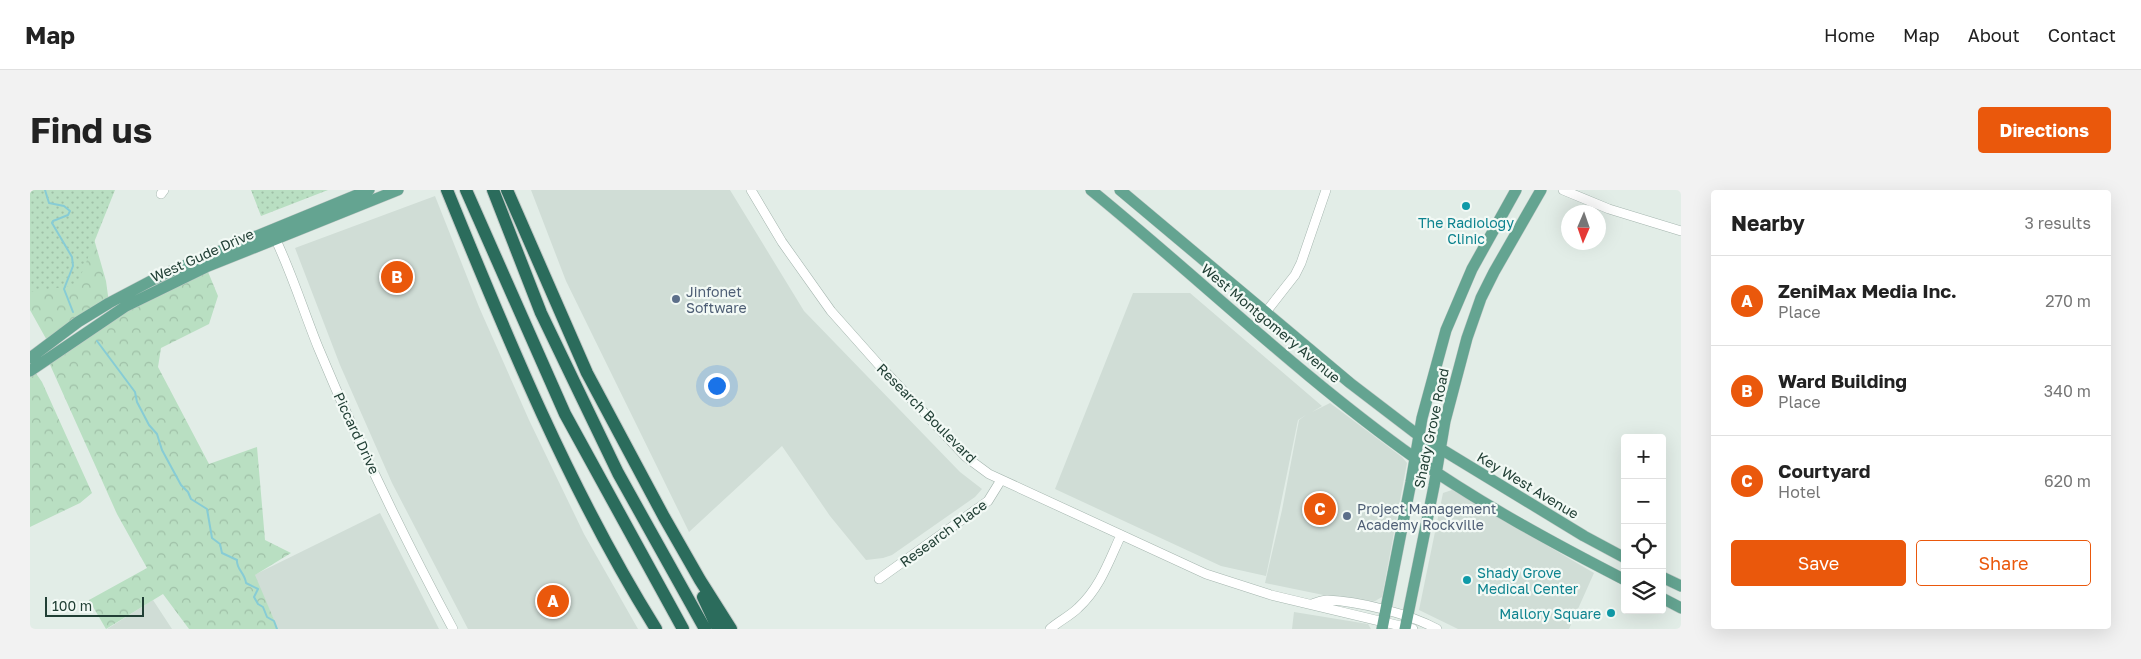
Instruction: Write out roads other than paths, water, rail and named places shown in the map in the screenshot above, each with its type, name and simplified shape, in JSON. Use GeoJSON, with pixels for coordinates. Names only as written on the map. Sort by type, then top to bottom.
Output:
{"type":"FeatureCollection","features":[{"type":"Feature","properties":{"kind":"highway"},"geometry":{"type":"LineString","coordinates":[[447,190],[503,329],[543,417],[598,528],[656,629]]}},
{"type":"Feature","properties":{"kind":"highway"},"geometry":{"type":"LineString","coordinates":[[466,190],[564,414],[683,629]]}},
{"type":"Feature","properties":{"kind":"highway"},"geometry":{"type":"LineString","coordinates":[[493,190],[541,313],[618,473],[705,629]]}},
{"type":"Feature","properties":{"kind":"highway"},"geometry":{"type":"LineString","coordinates":[[507,190],[587,373],[664,517],[731,629]]}},
{"type":"Feature","properties":{"kind":"highway"},"geometry":{"type":"LineString","coordinates":[[664,517],[718,629]]}},
{"type":"Feature","properties":{"kind":"main road","name":"West Gude Drive"},"geometry":{"type":"LineString","coordinates":[[30,371],[126,306],[206,266],[369,190]]}},
{"type":"Feature","properties":{"kind":"main road","name":"West Gude Drive"},"geometry":{"type":"LineString","coordinates":[[30,358],[78,322],[164,274],[398,190]]}},
{"type":"Feature","properties":{"kind":"main road","name":"West Montgomery Avenue"},"geometry":{"type":"LineString","coordinates":[[1091,190],[1300,369],[1415,458],[1436,472]]}},
{"type":"Feature","properties":{"kind":"main road","name":"West Montgomery Avenue"},"geometry":{"type":"LineString","coordinates":[[1120,190],[1350,383],[1418,435]]}},
{"type":"Feature","properties":{"kind":"main road","name":"Shady Grove Road"},"geometry":{"type":"LineString","coordinates":[[1383,620],[1418,435],[1446,330],[1472,269],[1516,190]]}},
{"type":"Feature","properties":{"kind":"main road","name":"Shady Grove Road"},"geometry":{"type":"LineString","coordinates":[[1408,625],[1453,387],[1481,298],[1542,190]]}},
{"type":"Feature","properties":{"kind":"main road","name":"Key West Avenue"},"geometry":{"type":"LineString","coordinates":[[1418,435],[1584,536],[1621,556]]}},
{"type":"Feature","properties":{"kind":"main road"},"geometry":{"type":"LineString","coordinates":[[1436,472],[1489,506],[1621,578]]}},
{"type":"Feature","properties":{"kind":"main road"},"geometry":{"type":"LineString","coordinates":[[1432,498],[1438,489],[1457,485]]}},
{"type":"Feature","properties":{"kind":"main road"},"geometry":{"type":"LineString","coordinates":[[1666,579],[1681,586]]}},
{"type":"Feature","properties":{"kind":"main road"},"geometry":{"type":"LineString","coordinates":[[1666,600],[1681,608]]}},
{"type":"Feature","properties":{"kind":"street","name":"Research Boulevard"},"geometry":{"type":"LineString","coordinates":[[750,190],[782,242],[830,311],[966,457],[1001,480],[1206,574],[1271,595],[1311,604],[1325,600],[1370,606],[1383,620],[1437,629]]}},
{"type":"Feature","properties":{"kind":"street"},"geometry":{"type":"LineString","coordinates":[[1266,312],[1295,275],[1301,263],[1326,190]]}},
{"type":"Feature","properties":{"kind":"street"},"geometry":{"type":"LineString","coordinates":[[1563,190],[1609,209],[1681,230]]}},
{"type":"Feature","properties":{"kind":"street","name":"Piccard Drive"},"geometry":{"type":"LineString","coordinates":[[273,235],[318,347],[357,435],[454,629]]}},
{"type":"Feature","properties":{"kind":"street","name":"Research Place"},"geometry":{"type":"LineString","coordinates":[[879,579],[988,501],[1001,480]]}},
{"type":"Feature","properties":{"kind":"street"},"geometry":{"type":"LineString","coordinates":[[1050,629],[1077,609],[1092,594],[1121,535]]}},
{"type":"Feature","properties":{"kind":"waterway"},"geometry":{"type":"LineString","coordinates":[[45,190],[49,203],[64,206],[70,211],[68,215],[52,223],[72,257],[73,266],[64,289],[73,312]]}},
{"type":"Feature","properties":{"kind":"waterway"},"geometry":{"type":"LineString","coordinates":[[97,341],[135,392],[137,402],[149,425],[157,434],[162,450],[181,485],[188,492],[191,499],[207,509],[212,538],[220,544],[222,553],[237,560],[246,583],[258,589],[254,597],[258,604],[263,607],[267,617],[274,621],[277,629]]}},
{"type":"Feature","properties":{"kind":"place","name":"The Radiology Clinic"},"geometry":{"type":"Point","coordinates":[1466,206]}},
{"type":"Feature","properties":{"kind":"place","name":"Ward Building"},"geometry":{"type":"Point","coordinates":[397,277]}},
{"type":"Feature","properties":{"kind":"place","name":"Jinfonet Software"},"geometry":{"type":"Point","coordinates":[676,299]}},
{"type":"Feature","properties":{"kind":"place","name":"Courtyard"},"geometry":{"type":"Point","coordinates":[1320,509]}},
{"type":"Feature","properties":{"kind":"place","name":"Project Management Academy Rockville"},"geometry":{"type":"Point","coordinates":[1347,516]}},
{"type":"Feature","properties":{"kind":"place","name":"Shady Grove Medical Center"},"geometry":{"type":"Point","coordinates":[1467,580]}},
{"type":"Feature","properties":{"kind":"place","name":"ZeniMax Media Inc."},"geometry":{"type":"Point","coordinates":[553,601]}},
{"type":"Feature","properties":{"kind":"place","name":"Mallory Square"},"geometry":{"type":"Point","coordinates":[1611,613]}}]}
